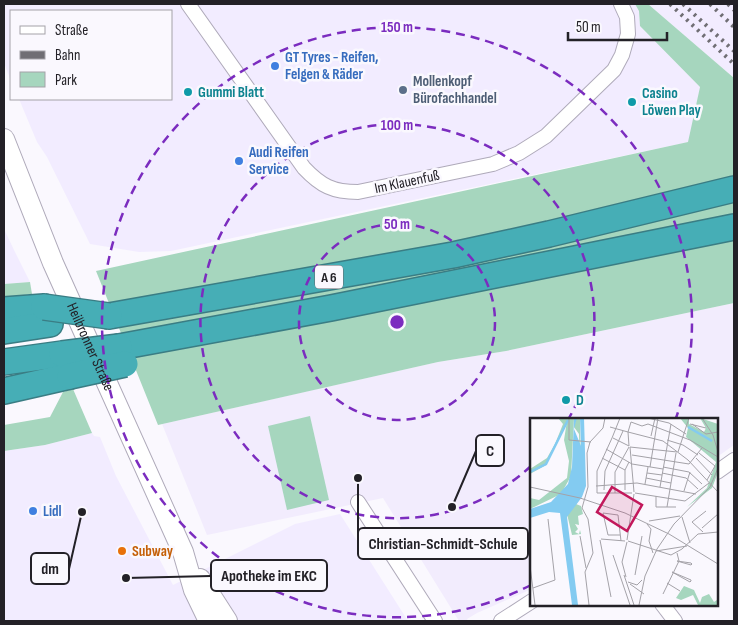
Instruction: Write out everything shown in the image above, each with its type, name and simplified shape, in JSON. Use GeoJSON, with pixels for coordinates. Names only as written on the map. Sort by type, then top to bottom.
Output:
{"type":"FeatureCollection","features":[{"type":"Feature","properties":{"kind":"highway","name":"A 6"},"geometry":{"type":"LineString","coordinates":[[47,316],[109,316],[453,255],[549,234],[734,189]]}},
{"type":"Feature","properties":{"kind":"highway","name":"A 6"},"geometry":{"type":"LineString","coordinates":[[4,362],[66,365],[122,355],[283,316],[734,227]]}},
{"type":"Feature","properties":{"kind":"highway"},"geometry":{"type":"LineString","coordinates":[[4,310],[47,316]]}},
{"type":"Feature","properties":{"kind":"highway"},"geometry":{"type":"LineString","coordinates":[[4,331],[47,316]]}},
{"type":"Feature","properties":{"kind":"highway"},"geometry":{"type":"LineString","coordinates":[[4,391],[66,365]]}},
{"type":"Feature","properties":{"kind":"main road","name":"Heilbronner Straße"},"geometry":{"type":"LineString","coordinates":[[4,139],[53,263],[183,552],[194,590],[209,621]]}},
{"type":"Feature","properties":{"kind":"main road","name":"Heilbronner Straße"},"geometry":{"type":"LineString","coordinates":[[183,552],[227,621]]}},
{"type":"Feature","properties":{"kind":"street","name":"Im Klauenfuß"},"geometry":{"type":"LineString","coordinates":[[188,4],[304,168],[316,181],[342,192],[358,192],[493,164],[519,153],[546,136],[614,70],[622,55],[628,34],[626,17],[621,4]]}},
{"type":"Feature","properties":{"kind":"street"},"geometry":{"type":"LineString","coordinates":[[718,471],[734,460]]}},
{"type":"Feature","properties":{"kind":"street"},"geometry":{"type":"LineString","coordinates":[[358,502],[435,621]]}},
{"type":"Feature","properties":{"kind":"street"},"geometry":{"type":"LineString","coordinates":[[501,621],[530,602]]}},
{"type":"Feature","properties":{"kind":"street"},"geometry":{"type":"LineString","coordinates":[[663,605],[675,621]]}},
{"type":"Feature","properties":{"kind":"shaded area"},"geometry":{"type":"Polygon","coordinates":[[[4,4],[635,4],[639,11],[640,26],[700,87],[689,142],[171,251],[139,252],[90,244],[47,157],[37,142],[19,100],[172,100],[172,10],[10,10],[10,78],[4,63],[4,4]]]}},
{"type":"Feature","properties":{"kind":"shaded area"},"geometry":{"type":"Polygon","coordinates":[[[648,4],[734,4],[734,78],[648,4]]]}},
{"type":"Feature","properties":{"kind":"shaded area"},"geometry":{"type":"Polygon","coordinates":[[[4,229],[14,250],[30,282],[4,284],[4,229]]]}},
{"type":"Feature","properties":{"kind":"shaded area"},"geometry":{"type":"Polygon","coordinates":[[[734,303],[734,445],[718,456],[718,418],[530,418],[530,589],[477,613],[467,619],[468,621],[459,621],[383,498],[207,535],[162,424],[438,362],[506,351],[734,303]]]}},
{"type":"Feature","properties":{"kind":"shaded area"},"geometry":{"type":"Polygon","coordinates":[[[92,433],[94,436],[100,437],[116,476],[173,585],[295,524],[340,514],[408,621],[4,621],[4,451],[45,445],[92,433]]]}},
{"type":"Feature","properties":{"kind":"green space"},"geometry":{"type":"Polygon","coordinates":[[[635,4],[648,4],[734,78],[734,303],[506,351],[438,362],[158,425],[96,271],[688,142],[700,87],[640,26],[639,11],[635,4]]]}},
{"type":"Feature","properties":{"kind":"green space"},"geometry":{"type":"Polygon","coordinates":[[[30,282],[32,294],[4,298],[4,284],[30,282]]]}},
{"type":"Feature","properties":{"kind":"green space"},"geometry":{"type":"Polygon","coordinates":[[[73,389],[92,433],[45,445],[4,451],[4,425],[50,417],[63,392],[73,389]]]}},
{"type":"Feature","properties":{"kind":"green space"},"geometry":{"type":"Polygon","coordinates":[[[310,416],[329,500],[287,510],[268,426],[310,416]]]}},
{"type":"Feature","properties":{"kind":"railway"},"geometry":{"type":"LineString","coordinates":[[670,4],[734,64]]}},
{"type":"Feature","properties":{"kind":"railway"},"geometry":{"type":"LineString","coordinates":[[683,4],[734,51]]}},
{"type":"Feature","properties":{"kind":"railway"},"geometry":{"type":"LineString","coordinates":[[710,4],[734,27]]}},
{"type":"Feature","properties":{"kind":"railway"},"geometry":{"type":"LineString","coordinates":[[728,4],[734,10]]}},
{"type":"Feature","properties":{"kind":"place","name":"GT Tyres - Reifen, Felgen & Räder"},"geometry":{"type":"Point","coordinates":[275,66]}},
{"type":"Feature","properties":{"kind":"place","name":"Mollenkopf Bürofachhandel"},"geometry":{"type":"Point","coordinates":[403,90]}},
{"type":"Feature","properties":{"kind":"place","name":"Gummi Blatt"},"geometry":{"type":"Point","coordinates":[188,92]}},
{"type":"Feature","properties":{"kind":"place","name":"Casino Löwen Play"},"geometry":{"type":"Point","coordinates":[632,102]}},
{"type":"Feature","properties":{"kind":"place","name":"Audi Reifen Service"},"geometry":{"type":"Point","coordinates":[239,161]}},
{"type":"Feature","properties":{"kind":"place","name":"D"},"geometry":{"type":"Point","coordinates":[566,400]}},
{"type":"Feature","properties":{"kind":"place","name":"Christian-Schmidt-Schule"},"geometry":{"type":"Point","coordinates":[358,478]}},
{"type":"Feature","properties":{"kind":"place","name":"C"},"geometry":{"type":"Point","coordinates":[452,507]}},
{"type":"Feature","properties":{"kind":"place","name":"Lidl"},"geometry":{"type":"Point","coordinates":[33,511]}},
{"type":"Feature","properties":{"kind":"place","name":"dm"},"geometry":{"type":"Point","coordinates":[82,512]}},
{"type":"Feature","properties":{"kind":"place","name":"Subway"},"geometry":{"type":"Point","coordinates":[122,551]}},
{"type":"Feature","properties":{"kind":"place","name":"Apotheke im EKC"},"geometry":{"type":"Point","coordinates":[126,578]}}]}
